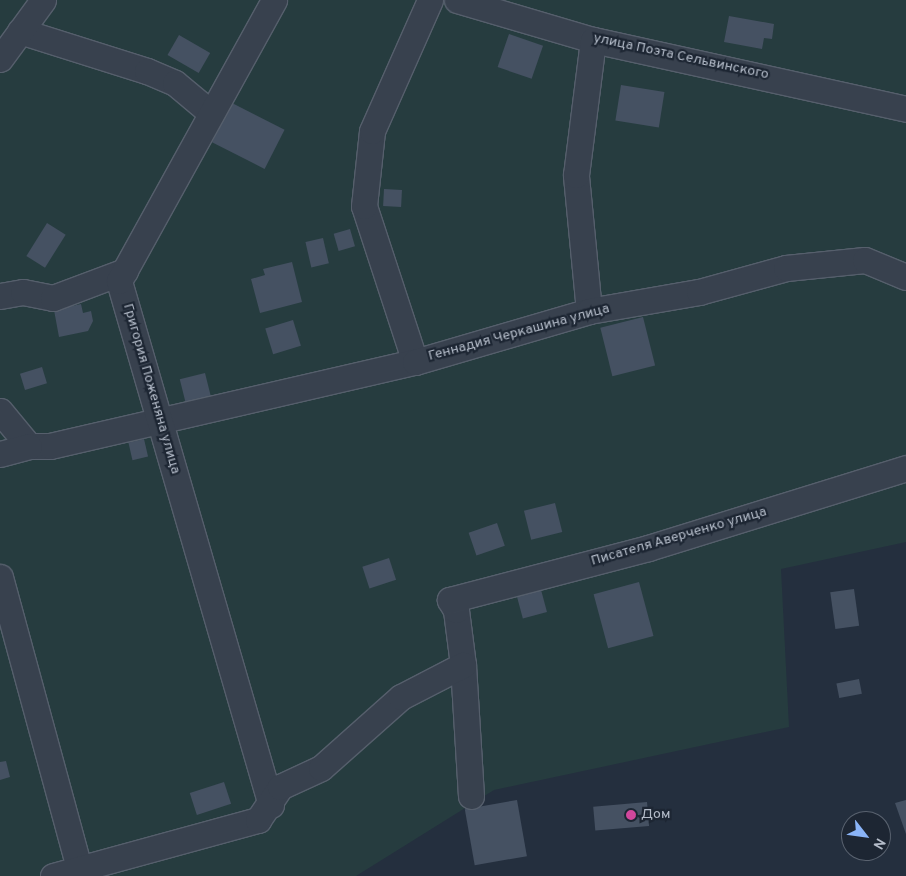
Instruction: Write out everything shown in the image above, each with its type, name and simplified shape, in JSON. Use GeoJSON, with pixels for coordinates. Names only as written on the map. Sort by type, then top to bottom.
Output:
{"type":"FeatureCollection","features":[{"type":"Feature","properties":{"kind":"street"},"geometry":{"type":"LineString","coordinates":[[0,59],[43,0]]}},
{"type":"Feature","properties":{"kind":"street","name":"Григория Поженяна улица"},"geometry":{"type":"LineString","coordinates":[[271,805],[119,281],[274,0]]}},
{"type":"Feature","properties":{"kind":"street"},"geometry":{"type":"LineString","coordinates":[[415,362],[364,206],[372,132],[430,0]]}},
{"type":"Feature","properties":{"kind":"street","name":"улица Поэта Сельвинского"},"geometry":{"type":"LineString","coordinates":[[457,0],[593,40],[906,109]]}},
{"type":"Feature","properties":{"kind":"street"},"geometry":{"type":"LineString","coordinates":[[20,31],[146,71],[175,83],[211,113]]}},
{"type":"Feature","properties":{"kind":"street"},"geometry":{"type":"LineString","coordinates":[[589,311],[576,175],[593,40]]}},
{"type":"Feature","properties":{"kind":"street","name":"Геннадия Черкашина улица"},"geometry":{"type":"LineString","coordinates":[[0,454],[29,446],[50,446],[160,418],[415,362],[589,311],[699,292],[786,268],[865,260],[906,277]]}},
{"type":"Feature","properties":{"kind":"street"},"geometry":{"type":"LineString","coordinates":[[0,296],[23,292],[53,298],[125,271]]}},
{"type":"Feature","properties":{"kind":"street"},"geometry":{"type":"LineString","coordinates":[[0,411],[29,446]]}},
{"type":"Feature","properties":{"kind":"street","name":"Писателя Аверченко улица"},"geometry":{"type":"LineString","coordinates":[[463,665],[456,610],[450,600],[648,548],[906,468]]}},
{"type":"Feature","properties":{"kind":"street"},"geometry":{"type":"LineString","coordinates":[[0,577],[79,868]]}},
{"type":"Feature","properties":{"kind":"street"},"geometry":{"type":"LineString","coordinates":[[52,876],[258,820],[271,805],[280,787],[321,768],[401,697],[463,665],[471,796]]}},
{"type":"Feature","properties":{"kind":"green space"},"geometry":{"type":"Polygon","coordinates":[[[0,0],[906,0],[906,542],[781,569],[789,727],[494,790],[356,876],[0,876],[0,0]]]}},
{"type":"Feature","properties":{"kind":"building"},"geometry":{"type":"Polygon","coordinates":[[[729,16],[774,24],[772,39],[764,38],[762,49],[724,42],[729,16]]]}},
{"type":"Feature","properties":{"kind":"building"},"geometry":{"type":"Polygon","coordinates":[[[509,34],[543,46],[532,79],[498,67],[509,34]]]}},
{"type":"Feature","properties":{"kind":"building"},"geometry":{"type":"Polygon","coordinates":[[[179,35],[210,53],[199,73],[168,55],[179,35]]]}},
{"type":"Feature","properties":{"kind":"building"},"geometry":{"type":"Polygon","coordinates":[[[621,85],[664,92],[659,127],[615,121],[621,85]]]}},
{"type":"Feature","properties":{"kind":"building"},"geometry":{"type":"Polygon","coordinates":[[[232,103],[285,130],[265,169],[212,142],[232,103]]]}},
{"type":"Feature","properties":{"kind":"building"},"geometry":{"type":"Polygon","coordinates":[[[384,189],[402,190],[401,207],[383,206],[384,189]]]}},
{"type":"Feature","properties":{"kind":"building"},"geometry":{"type":"Polygon","coordinates":[[[47,223],[66,235],[45,268],[26,256],[47,223]]]}},
{"type":"Feature","properties":{"kind":"building"},"geometry":{"type":"Polygon","coordinates":[[[350,229],[355,246],[339,251],[334,234],[350,229]]]}},
{"type":"Feature","properties":{"kind":"building"},"geometry":{"type":"Polygon","coordinates":[[[323,238],[329,263],[311,267],[305,242],[323,238]]]}},
{"type":"Feature","properties":{"kind":"building"},"geometry":{"type":"Polygon","coordinates":[[[292,262],[302,302],[260,313],[251,279],[265,275],[263,269],[292,262]]]}},
{"type":"Feature","properties":{"kind":"building"},"geometry":{"type":"Polygon","coordinates":[[[81,304],[83,313],[91,311],[93,321],[88,331],[59,337],[54,310],[81,304]]]}},
{"type":"Feature","properties":{"kind":"building"},"geometry":{"type":"Polygon","coordinates":[[[643,317],[655,366],[612,376],[600,328],[643,317]]]}},
{"type":"Feature","properties":{"kind":"building"},"geometry":{"type":"Polygon","coordinates":[[[293,320],[301,346],[273,354],[265,328],[293,320]]]}},
{"type":"Feature","properties":{"kind":"building"},"geometry":{"type":"Polygon","coordinates":[[[42,367],[47,383],[25,390],[20,374],[42,367]]]}},
{"type":"Feature","properties":{"kind":"building"},"geometry":{"type":"Polygon","coordinates":[[[205,373],[211,397],[186,404],[180,379],[205,373]]]}},
{"type":"Feature","properties":{"kind":"building"},"geometry":{"type":"Polygon","coordinates":[[[144,439],[148,457],[132,460],[128,443],[144,439]]]}},
{"type":"Feature","properties":{"kind":"building"},"geometry":{"type":"Polygon","coordinates":[[[555,503],[562,532],[531,540],[524,511],[555,503]]]}},
{"type":"Feature","properties":{"kind":"building"},"geometry":{"type":"Polygon","coordinates":[[[497,523],[505,546],[476,555],[469,533],[497,523]]]}},
{"type":"Feature","properties":{"kind":"building"},"geometry":{"type":"Polygon","coordinates":[[[389,558],[396,580],[369,589],[362,567],[389,558]]]}},
{"type":"Feature","properties":{"kind":"building"},"geometry":{"type":"Polygon","coordinates":[[[639,582],[653,636],[608,648],[594,594],[639,582]]]}},
{"type":"Feature","properties":{"kind":"building"},"geometry":{"type":"Polygon","coordinates":[[[540,586],[547,612],[523,619],[516,592],[540,586]]]}},
{"type":"Feature","properties":{"kind":"building"},"geometry":{"type":"Polygon","coordinates":[[[854,589],[859,626],[835,629],[830,592],[854,589]]]}},
{"type":"Feature","properties":{"kind":"building"},"geometry":{"type":"Polygon","coordinates":[[[859,679],[862,694],[839,698],[836,683],[859,679]]]}},
{"type":"Feature","properties":{"kind":"building"},"geometry":{"type":"Polygon","coordinates":[[[6,761],[10,777],[0,780],[0,762],[6,761]]]}},
{"type":"Feature","properties":{"kind":"building"},"geometry":{"type":"Polygon","coordinates":[[[224,782],[231,804],[197,815],[190,793],[224,782]]]}},
{"type":"Feature","properties":{"kind":"building"},"geometry":{"type":"Polygon","coordinates":[[[517,800],[527,856],[475,865],[465,809],[517,800]]]}},
{"type":"Feature","properties":{"kind":"building"},"geometry":{"type":"Polygon","coordinates":[[[906,800],[906,834],[895,803],[906,800]]]}},
{"type":"Feature","properties":{"kind":"building"},"geometry":{"type":"Polygon","coordinates":[[[647,802],[649,826],[595,831],[593,807],[647,802]]]}},
{"type":"Feature","properties":{"kind":"place","name":"Дом"},"geometry":{"type":"Point","coordinates":[631,815]}}]}
